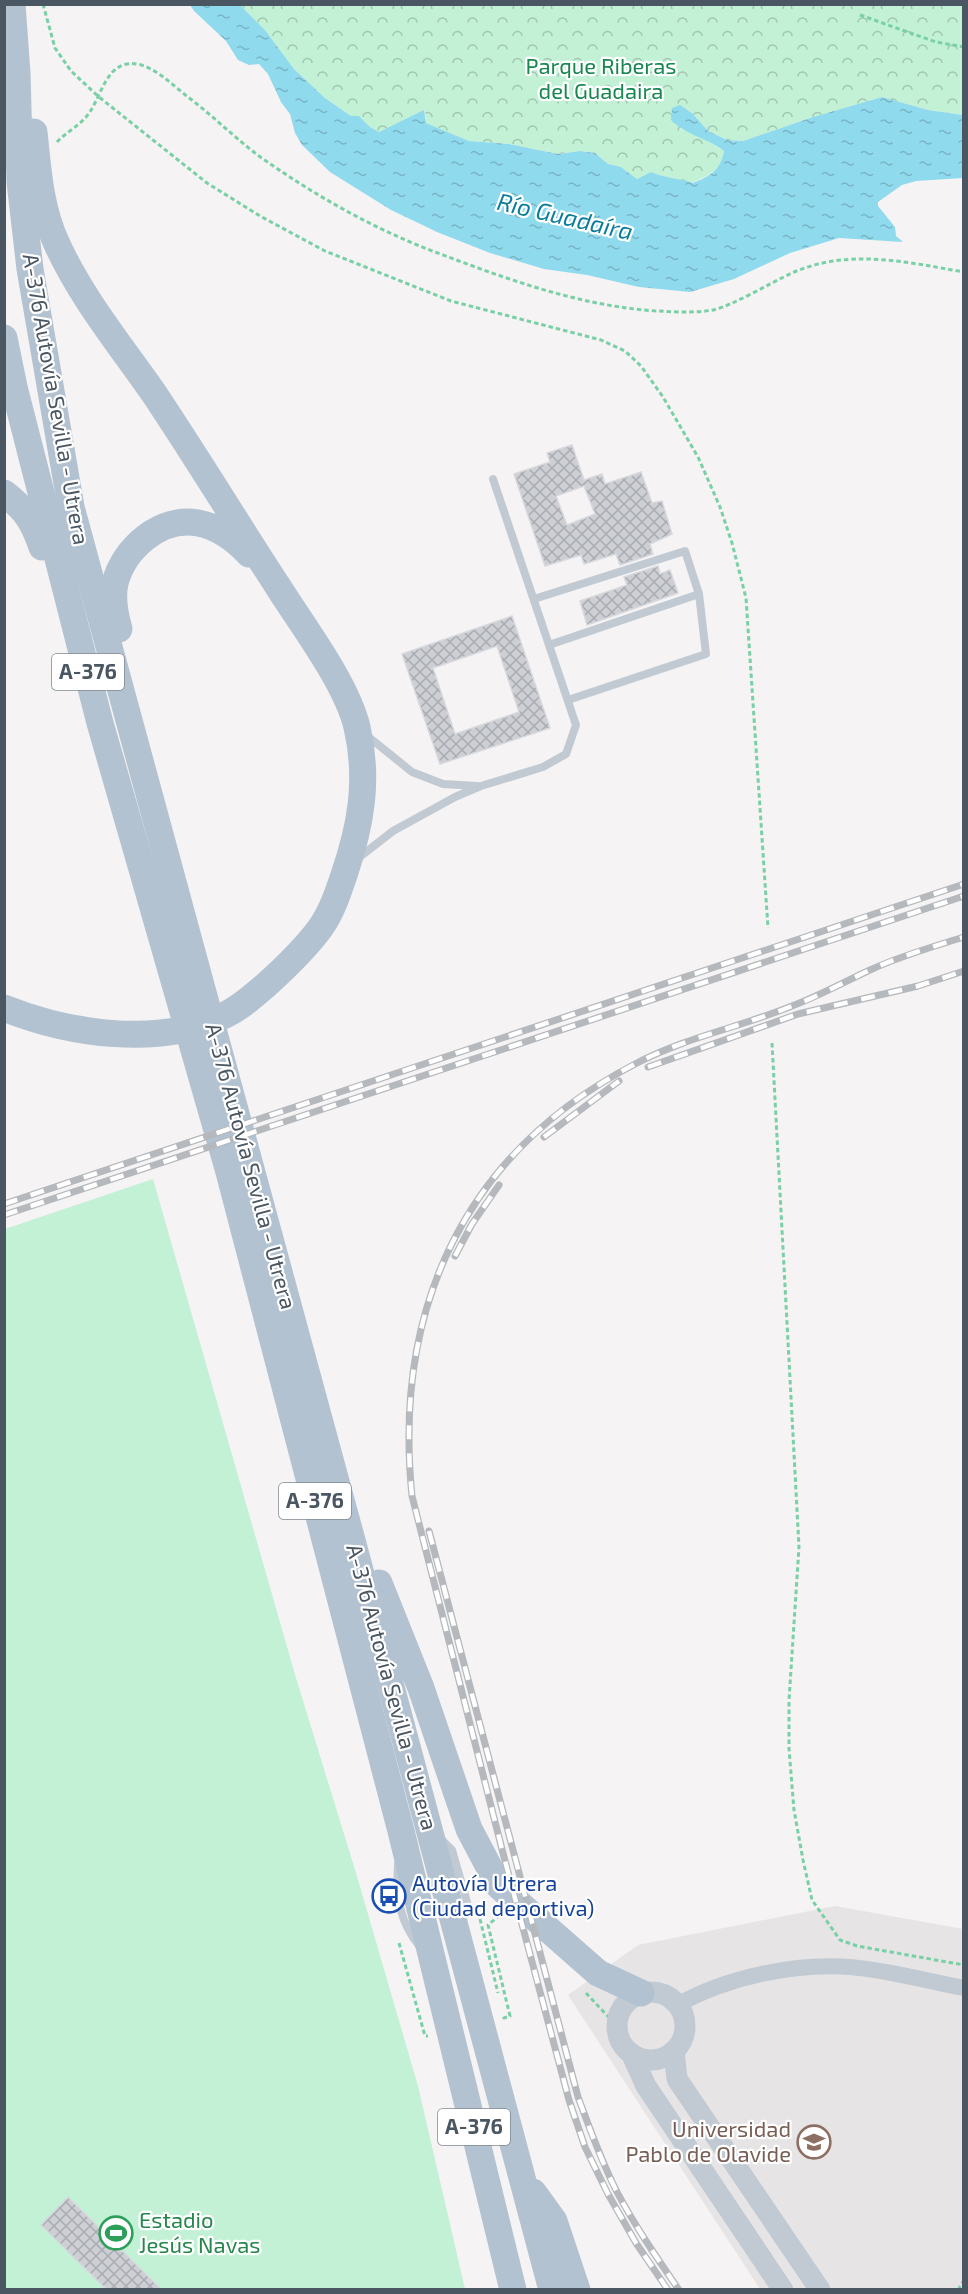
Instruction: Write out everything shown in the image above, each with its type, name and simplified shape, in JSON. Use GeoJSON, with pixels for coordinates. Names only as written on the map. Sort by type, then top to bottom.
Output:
{"type":"FeatureCollection","features":[{"type":"Feature","properties":{"kind":"main road","name":"A-376"},"geometry":{"type":"LineString","coordinates":[[12,4],[15,32]]}},
{"type":"Feature","properties":{"kind":"main road"},"geometry":{"type":"LineString","coordinates":[[15,32],[16,4]]}},
{"type":"Feature","properties":{"kind":"main road","name":"A-376 Autovía Sevilla - Utrera"},"geometry":{"type":"LineString","coordinates":[[15,32],[20,182],[30,269],[55,421],[71,507],[146,777],[193,998]]}},
{"type":"Feature","properties":{"kind":"main road"},"geometry":{"type":"LineString","coordinates":[[4,1008],[49,1024],[104,1033],[165,1032],[214,1020],[240,1006],[281,972],[321,927],[333,906],[357,838],[364,799],[356,727],[348,702],[321,653],[189,446],[75,278],[57,245],[43,201],[26,95],[17,73]]}},
{"type":"Feature","properties":{"kind":"main road","name":"A-376 Autovía Sevilla - Utrera"},"geometry":{"type":"LineString","coordinates":[[4,338],[14,387],[100,723],[193,998],[239,1168],[353,1544],[552,2289]]}},
{"type":"Feature","properties":{"kind":"main road"},"geometry":{"type":"LineString","coordinates":[[4,493],[20,505],[31,518],[100,723]]}},
{"type":"Feature","properties":{"kind":"main road"},"geometry":{"type":"LineString","coordinates":[[146,777],[142,730],[115,614],[115,583],[127,556],[151,533],[166,526],[197,522],[231,536],[276,584]]}},
{"type":"Feature","properties":{"kind":"main road","name":"A-376 Autovía Sevilla - Utrera"},"geometry":{"type":"LineString","coordinates":[[239,1168],[513,2289]]}},
{"type":"Feature","properties":{"kind":"main road"},"geometry":{"type":"LineString","coordinates":[[353,1544],[380,1585],[422,1688],[470,1829],[499,1886],[598,1973],[641,1993]]}},
{"type":"Feature","properties":{"kind":"main road"},"geometry":{"type":"LineString","coordinates":[[524,2179],[554,2221],[577,2289]]}},
{"type":"Feature","properties":{"kind":"street"},"geometry":{"type":"LineString","coordinates":[[677,2005],[691,1997],[734,1982],[765,1974],[808,1968],[850,1967],[963,1988]]}},
{"type":"Feature","properties":{"kind":"street"},"geometry":{"type":"LineString","coordinates":[[631,2053],[649,2060],[665,2056],[679,2045],[684,2031],[682,2014],[677,2005],[665,1995],[658,1992],[641,1993],[630,1999],[622,2007],[616,2026],[620,2040],[631,2053],[646,2086],[783,2289]]}},
{"type":"Feature","properties":{"kind":"street"},"geometry":{"type":"LineString","coordinates":[[674,2051],[677,2079],[813,2287]]}},
{"type":"Feature","properties":{"kind":"lane"},"geometry":{"type":"LineString","coordinates":[[347,866],[393,831],[455,797],[481,786],[543,767],[566,754],[576,725],[494,479]]}},
{"type":"Feature","properties":{"kind":"lane"},"geometry":{"type":"LineString","coordinates":[[534,599],[685,551],[699,594],[706,654],[567,700]]}},
{"type":"Feature","properties":{"kind":"lane"},"geometry":{"type":"LineString","coordinates":[[549,645],[699,594]]}},
{"type":"Feature","properties":{"kind":"lane"},"geometry":{"type":"LineString","coordinates":[[356,727],[412,772],[443,784],[481,786]]}},
{"type":"Feature","properties":{"kind":"path"},"geometry":{"type":"LineString","coordinates":[[43,4],[55,48],[71,71],[99,97],[207,183],[260,216],[326,250],[451,301],[601,340],[625,351],[641,366],[663,397],[698,457],[729,534],[746,598],[768,928]]}},
{"type":"Feature","properties":{"kind":"path"},"geometry":{"type":"LineString","coordinates":[[860,15],[936,42],[963,47]]}},
{"type":"Feature","properties":{"kind":"path"},"geometry":{"type":"LineString","coordinates":[[57,152],[56,143],[85,119],[109,76],[124,64],[137,64],[155,72],[199,105],[257,155],[301,185],[370,224],[433,251],[553,294],[622,309],[680,312],[715,309],[795,272],[820,263],[845,259],[872,258],[963,272]]}},
{"type":"Feature","properties":{"kind":"path"},"geometry":{"type":"LineString","coordinates":[[772,1043],[799,1547],[789,1700],[789,1749],[794,1810],[803,1860],[812,1900],[840,1940],[857,1946],[963,1965]]}},
{"type":"Feature","properties":{"kind":"path"},"geometry":{"type":"LineString","coordinates":[[501,2007],[504,2018],[510,2016],[488,1925],[503,1913]]}},
{"type":"Feature","properties":{"kind":"path"},"geometry":{"type":"LineString","coordinates":[[480,1919],[499,1996]]}},
{"type":"Feature","properties":{"kind":"path"},"geometry":{"type":"LineString","coordinates":[[399,1943],[424,2037]]}},
{"type":"Feature","properties":{"kind":"path"},"geometry":{"type":"LineString","coordinates":[[958,2289],[963,2280]]}},
{"type":"Feature","properties":{"kind":"shaded area","name":"Universidad Pablo de Olavide"},"geometry":{"type":"Polygon","coordinates":[[[835,1906],[963,1929],[963,2289],[760,2289],[568,1995],[638,1945],[835,1906]]]}},
{"type":"Feature","properties":{"kind":"green space","name":"Parque Riberas del Guadaira"},"geometry":{"type":"Polygon","coordinates":[[[240,5],[963,5],[963,115],[928,110],[882,97],[743,141],[727,140],[708,131],[693,114],[680,129],[699,135],[724,151],[717,168],[709,175],[692,183],[651,172],[637,179],[621,167],[608,164],[595,153],[580,151],[558,154],[509,144],[469,141],[426,123],[425,111],[379,132],[359,116],[351,116],[325,98],[294,69],[265,30],[240,5]]]}},
{"type":"Feature","properties":{"kind":"green space"},"geometry":{"type":"Polygon","coordinates":[[[153,1179],[296,1678],[418,2086],[465,2289],[5,2289],[5,1229],[153,1179]]]}},
{"type":"Feature","properties":{"kind":"water","name":"Río Guadaíra"},"geometry":{"type":"Polygon","coordinates":[[[190,5],[240,5],[265,30],[294,69],[325,98],[351,116],[359,116],[379,132],[424,110],[426,123],[469,141],[509,144],[558,154],[580,151],[595,153],[608,164],[621,167],[637,179],[651,172],[693,183],[717,168],[724,151],[677,125],[671,120],[672,108],[680,105],[693,114],[708,131],[727,140],[743,141],[882,97],[928,110],[963,115],[963,178],[916,181],[902,185],[878,202],[878,206],[895,227],[896,236],[903,242],[839,238],[790,253],[734,279],[690,292],[639,287],[587,275],[544,269],[490,253],[437,232],[391,210],[330,172],[302,145],[295,133],[290,114],[281,102],[268,74],[259,64],[249,65],[238,60],[226,41],[190,5]]]}},
{"type":"Feature","properties":{"kind":"building"},"geometry":{"type":"Polygon","coordinates":[[[572,445],[584,480],[602,474],[605,484],[641,472],[652,503],[662,501],[672,534],[650,544],[653,554],[620,565],[616,554],[584,564],[581,555],[545,566],[514,474],[550,462],[547,453],[572,445]],[[584,486],[556,496],[567,525],[595,514],[584,486]]]}},
{"type":"Feature","properties":{"kind":"building"},"geometry":{"type":"Polygon","coordinates":[[[658,566],[660,574],[670,570],[678,593],[587,625],[580,601],[627,585],[624,577],[658,566]]]}},
{"type":"Feature","properties":{"kind":"building"},"geometry":{"type":"Polygon","coordinates":[[[512,616],[550,728],[440,764],[402,654],[512,616]],[[497,646],[433,668],[455,734],[519,712],[497,646]]]}},
{"type":"Feature","properties":{"kind":"building"},"geometry":{"type":"Polygon","coordinates":[[[68,2197],[161,2289],[106,2289],[41,2225],[68,2197]]]}},
{"type":"Feature","properties":{"kind":"railway"},"geometry":{"type":"LineString","coordinates":[[4,1204],[964,884]]}},
{"type":"Feature","properties":{"kind":"railway"},"geometry":{"type":"LineString","coordinates":[[4,1215],[964,896]]}},
{"type":"Feature","properties":{"kind":"railway"},"geometry":{"type":"LineString","coordinates":[[668,2290],[636,2243],[608,2194],[585,2147],[569,2100],[412,1496],[409,1427],[415,1362],[429,1300],[452,1243],[484,1190],[525,1143],[576,1100],[635,1064],[673,1047],[802,1002],[893,960],[964,937]]}},
{"type":"Feature","properties":{"kind":"railway"},"geometry":{"type":"LineString","coordinates":[[648,1067],[798,1014],[918,986],[964,971]]}},
{"type":"Feature","properties":{"kind":"railway"},"geometry":{"type":"LineString","coordinates":[[544,1137],[619,1081]]}},
{"type":"Feature","properties":{"kind":"railway"},"geometry":{"type":"LineString","coordinates":[[455,1256],[472,1224],[499,1185]]}},
{"type":"Feature","properties":{"kind":"railway"},"geometry":{"type":"LineString","coordinates":[[429,1531],[578,2097],[617,2192],[679,2290]]}},
{"type":"Feature","properties":{"kind":"place","name":"Autovía Utrera (Ciudad deportiva)"},"geometry":{"type":"Point","coordinates":[389,1896]}},
{"type":"Feature","properties":{"kind":"place","name":"Universidad Pablo de Olavide"},"geometry":{"type":"Point","coordinates":[814,2142]}},
{"type":"Feature","properties":{"kind":"place","name":"Estadio Jesús Navas"},"geometry":{"type":"Point","coordinates":[116,2233]}}]}
